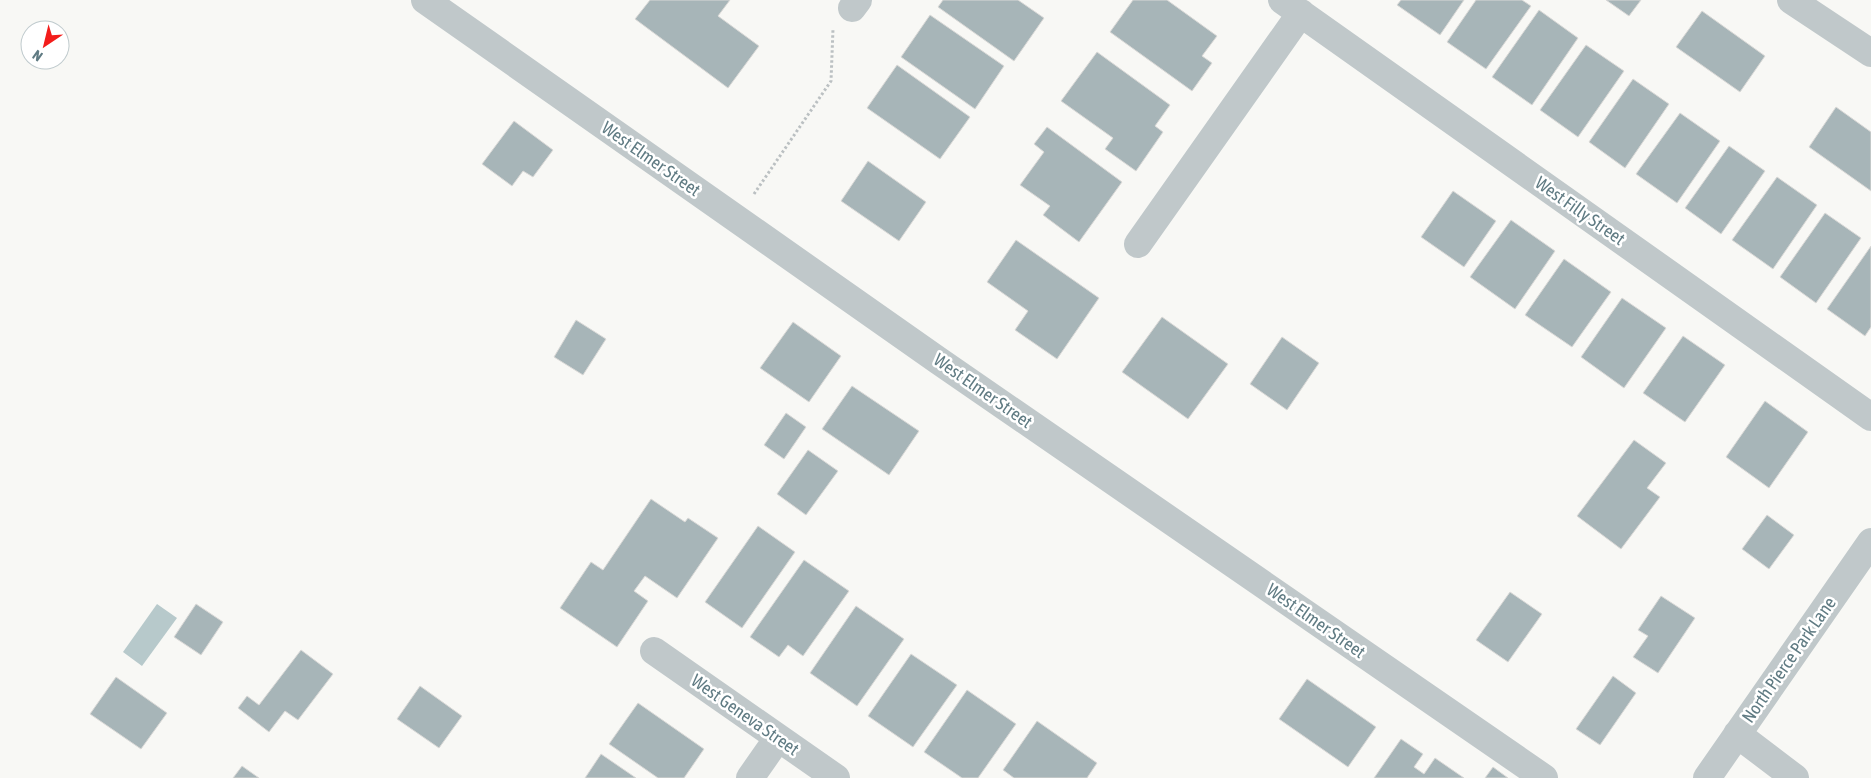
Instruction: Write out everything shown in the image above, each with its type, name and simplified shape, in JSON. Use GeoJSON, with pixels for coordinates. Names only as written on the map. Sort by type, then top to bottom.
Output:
{"type":"FeatureCollection","features":[{"type":"Feature","properties":{"kind":"street","name":"West Elmer Street"},"geometry":{"type":"LineString","coordinates":[[425,0],[947,367],[1544,778]]}},
{"type":"Feature","properties":{"kind":"street"},"geometry":{"type":"LineString","coordinates":[[1791,0],[1871,53]]}},
{"type":"Feature","properties":{"kind":"street"},"geometry":{"type":"LineString","coordinates":[[1138,244],[1291,5]]}},
{"type":"Feature","properties":{"kind":"street","name":"West Filly Street"},"geometry":{"type":"LineString","coordinates":[[1291,5],[1871,417]]}},
{"type":"Feature","properties":{"kind":"street","name":"North Pierce Park Lane"},"geometry":{"type":"LineString","coordinates":[[1707,778],[1871,542]]}},
{"type":"Feature","properties":{"kind":"street","name":"West Geneva Street"},"geometry":{"type":"LineString","coordinates":[[654,651],[836,778]]}},
{"type":"Feature","properties":{"kind":"street"},"geometry":{"type":"LineString","coordinates":[[1737,734],[1795,778]]}},
{"type":"Feature","properties":{"kind":"street"},"geometry":{"type":"LineString","coordinates":[[750,778],[778,738]]}},
{"type":"Feature","properties":{"kind":"path"},"geometry":{"type":"LineString","coordinates":[[736,219],[831,81],[848,10]]}},
{"type":"Feature","properties":{"kind":"shaded area"},"geometry":{"type":"Polygon","coordinates":[[[157,604],[177,618],[142,666],[123,652],[157,604]]]}},
{"type":"Feature","properties":{"kind":"building"},"geometry":{"type":"Polygon","coordinates":[[[650,0],[730,0],[718,16],[759,46],[728,88],[635,19],[650,0]]]}},
{"type":"Feature","properties":{"kind":"building"},"geometry":{"type":"Polygon","coordinates":[[[943,0],[1018,0],[1044,18],[1014,61],[938,7],[943,0]]]}},
{"type":"Feature","properties":{"kind":"building"},"geometry":{"type":"Polygon","coordinates":[[[1133,0],[1167,0],[1217,36],[1202,56],[1212,63],[1192,91],[1110,32],[1133,0]]]}},
{"type":"Feature","properties":{"kind":"building"},"geometry":{"type":"Polygon","coordinates":[[[1401,0],[1464,0],[1440,35],[1397,5],[1401,0]]]}},
{"type":"Feature","properties":{"kind":"building"},"geometry":{"type":"Polygon","coordinates":[[[1476,0],[1522,0],[1531,6],[1486,69],[1447,42],[1476,0]]]}},
{"type":"Feature","properties":{"kind":"building"},"geometry":{"type":"Polygon","coordinates":[[[1606,0],[1641,0],[1629,16],[1606,0]]]}},
{"type":"Feature","properties":{"kind":"building"},"geometry":{"type":"Polygon","coordinates":[[[1539,10],[1578,38],[1532,105],[1492,77],[1539,10]]]}},
{"type":"Feature","properties":{"kind":"building"},"geometry":{"type":"Polygon","coordinates":[[[1702,11],[1765,56],[1740,92],[1676,47],[1702,11]]]}},
{"type":"Feature","properties":{"kind":"building"},"geometry":{"type":"Polygon","coordinates":[[[930,15],[1004,66],[975,109],[901,57],[930,15]]]}},
{"type":"Feature","properties":{"kind":"building"},"geometry":{"type":"Polygon","coordinates":[[[1586,45],[1624,71],[1578,137],[1540,110],[1586,45]]]}},
{"type":"Feature","properties":{"kind":"building"},"geometry":{"type":"Polygon","coordinates":[[[1097,52],[1170,105],[1155,126],[1163,132],[1136,171],[1105,149],[1113,138],[1061,101],[1097,52]]]}},
{"type":"Feature","properties":{"kind":"building"},"geometry":{"type":"Polygon","coordinates":[[[897,65],[970,117],[940,159],[867,108],[897,65]]]}},
{"type":"Feature","properties":{"kind":"building"},"geometry":{"type":"Polygon","coordinates":[[[1633,79],[1669,104],[1625,168],[1589,142],[1633,79]]]}},
{"type":"Feature","properties":{"kind":"building"},"geometry":{"type":"Polygon","coordinates":[[[1836,107],[1871,132],[1871,191],[1809,147],[1836,107]]]}},
{"type":"Feature","properties":{"kind":"building"},"geometry":{"type":"Polygon","coordinates":[[[1680,113],[1720,141],[1677,203],[1636,174],[1680,113]]]}},
{"type":"Feature","properties":{"kind":"building"},"geometry":{"type":"Polygon","coordinates":[[[514,121],[553,150],[533,177],[523,171],[512,186],[482,164],[514,121]]]}},
{"type":"Feature","properties":{"kind":"building"},"geometry":{"type":"Polygon","coordinates":[[[1047,127],[1122,182],[1079,242],[1043,215],[1050,206],[1020,185],[1044,152],[1034,144],[1047,127]]]}},
{"type":"Feature","properties":{"kind":"building"},"geometry":{"type":"Polygon","coordinates":[[[1729,146],[1765,171],[1721,234],[1685,208],[1729,146]]]}},
{"type":"Feature","properties":{"kind":"building"},"geometry":{"type":"Polygon","coordinates":[[[868,161],[926,202],[899,241],[841,201],[868,161]]]}},
{"type":"Feature","properties":{"kind":"building"},"geometry":{"type":"Polygon","coordinates":[[[1777,177],[1817,205],[1773,269],[1732,240],[1777,177]]]}},
{"type":"Feature","properties":{"kind":"building"},"geometry":{"type":"Polygon","coordinates":[[[1453,191],[1496,221],[1464,267],[1421,237],[1453,191]]]}},
{"type":"Feature","properties":{"kind":"building"},"geometry":{"type":"Polygon","coordinates":[[[1825,213],[1861,238],[1816,303],[1780,277],[1825,213]]]}},
{"type":"Feature","properties":{"kind":"building"},"geometry":{"type":"Polygon","coordinates":[[[1511,220],[1555,251],[1515,309],[1470,277],[1511,220]]]}},
{"type":"Feature","properties":{"kind":"building"},"geometry":{"type":"Polygon","coordinates":[[[1016,240],[1099,298],[1057,359],[1015,330],[1028,311],[987,282],[1016,240]]]}},
{"type":"Feature","properties":{"kind":"building"},"geometry":{"type":"Polygon","coordinates":[[[1871,246],[1871,327],[1865,336],[1827,309],[1871,246]]]}},
{"type":"Feature","properties":{"kind":"building"},"geometry":{"type":"Polygon","coordinates":[[[1564,259],[1611,292],[1572,347],[1525,315],[1564,259]]]}},
{"type":"Feature","properties":{"kind":"building"},"geometry":{"type":"Polygon","coordinates":[[[1622,298],[1666,328],[1624,388],[1581,357],[1622,298]]]}},
{"type":"Feature","properties":{"kind":"building"},"geometry":{"type":"Polygon","coordinates":[[[1162,317],[1228,364],[1188,419],[1122,372],[1162,317]]]}},
{"type":"Feature","properties":{"kind":"building"},"geometry":{"type":"Polygon","coordinates":[[[576,320],[606,339],[583,375],[554,357],[576,320]]]}},
{"type":"Feature","properties":{"kind":"building"},"geometry":{"type":"Polygon","coordinates":[[[793,322],[841,356],[809,402],[760,368],[793,322]]]}},
{"type":"Feature","properties":{"kind":"building"},"geometry":{"type":"Polygon","coordinates":[[[1683,336],[1725,365],[1685,422],[1643,393],[1683,336]]]}},
{"type":"Feature","properties":{"kind":"building"},"geometry":{"type":"Polygon","coordinates":[[[1282,337],[1319,363],[1287,410],[1250,384],[1282,337]]]}},
{"type":"Feature","properties":{"kind":"building"},"geometry":{"type":"Polygon","coordinates":[[[852,386],[919,431],[889,475],[822,429],[852,386]]]}},
{"type":"Feature","properties":{"kind":"building"},"geometry":{"type":"Polygon","coordinates":[[[1765,401],[1808,432],[1769,488],[1726,457],[1765,401]]]}},
{"type":"Feature","properties":{"kind":"building"},"geometry":{"type":"Polygon","coordinates":[[[786,413],[806,427],[784,459],[764,445],[786,413]]]}},
{"type":"Feature","properties":{"kind":"building"},"geometry":{"type":"Polygon","coordinates":[[[1634,440],[1666,463],[1647,488],[1660,497],[1621,549],[1577,516],[1634,440]]]}},
{"type":"Feature","properties":{"kind":"building"},"geometry":{"type":"Polygon","coordinates":[[[808,450],[838,471],[806,515],[777,494],[808,450]]]}},
{"type":"Feature","properties":{"kind":"building"},"geometry":{"type":"Polygon","coordinates":[[[651,499],[685,522],[688,518],[718,538],[677,598],[645,576],[634,591],[648,601],[617,647],[560,608],[591,562],[603,570],[651,499]]]}},
{"type":"Feature","properties":{"kind":"building"},"geometry":{"type":"Polygon","coordinates":[[[1767,515],[1794,535],[1769,569],[1742,549],[1767,515]]]}},
{"type":"Feature","properties":{"kind":"building"},"geometry":{"type":"Polygon","coordinates":[[[758,526],[795,552],[742,628],[705,602],[758,526]]]}},
{"type":"Feature","properties":{"kind":"building"},"geometry":{"type":"Polygon","coordinates":[[[804,560],[849,591],[803,656],[788,645],[779,657],[750,637],[804,560]]]}},
{"type":"Feature","properties":{"kind":"building"},"geometry":{"type":"Polygon","coordinates":[[[1510,592],[1542,614],[1508,662],[1476,640],[1510,592]]]}},
{"type":"Feature","properties":{"kind":"building"},"geometry":{"type":"Polygon","coordinates":[[[1661,596],[1695,618],[1658,673],[1633,657],[1648,636],[1638,630],[1661,596]]]}},
{"type":"Feature","properties":{"kind":"building"},"geometry":{"type":"Polygon","coordinates":[[[196,604],[223,622],[201,655],[174,637],[196,604]]]}},
{"type":"Feature","properties":{"kind":"building"},"geometry":{"type":"Polygon","coordinates":[[[856,606],[904,639],[857,706],[810,673],[856,606]]]}},
{"type":"Feature","properties":{"kind":"building"},"geometry":{"type":"Polygon","coordinates":[[[301,650],[333,674],[298,720],[285,711],[269,732],[238,708],[247,696],[259,705],[301,650]]]}},
{"type":"Feature","properties":{"kind":"building"},"geometry":{"type":"Polygon","coordinates":[[[911,654],[957,685],[913,747],[868,716],[911,654]]]}},
{"type":"Feature","properties":{"kind":"building"},"geometry":{"type":"Polygon","coordinates":[[[1613,676],[1636,693],[1600,745],[1576,729],[1613,676]]]}},
{"type":"Feature","properties":{"kind":"building"},"geometry":{"type":"Polygon","coordinates":[[[116,677],[167,713],[141,749],[90,714],[116,677]]]}},
{"type":"Feature","properties":{"kind":"building"},"geometry":{"type":"Polygon","coordinates":[[[1307,679],[1376,727],[1348,767],[1279,719],[1307,679]]]}},
{"type":"Feature","properties":{"kind":"building"},"geometry":{"type":"Polygon","coordinates":[[[420,686],[462,716],[439,748],[397,719],[420,686]]]}},
{"type":"Feature","properties":{"kind":"building"},"geometry":{"type":"Polygon","coordinates":[[[967,690],[1016,724],[978,778],[962,778],[924,752],[967,690]]]}},
{"type":"Feature","properties":{"kind":"building"},"geometry":{"type":"Polygon","coordinates":[[[638,703],[704,749],[684,778],[658,778],[609,744],[638,703]]]}},
{"type":"Feature","properties":{"kind":"building"},"geometry":{"type":"Polygon","coordinates":[[[1037,721],[1097,763],[1087,778],[1014,778],[1003,770],[1037,721]]]}},
{"type":"Feature","properties":{"kind":"building"},"geometry":{"type":"Polygon","coordinates":[[[1401,739],[1423,754],[1414,767],[1424,774],[1435,758],[1464,778],[1374,778],[1401,739]]]}},
{"type":"Feature","properties":{"kind":"building"},"geometry":{"type":"Polygon","coordinates":[[[601,754],[636,778],[585,778],[601,754]]]}},
{"type":"Feature","properties":{"kind":"building"},"geometry":{"type":"Polygon","coordinates":[[[242,766],[259,778],[233,778],[242,766]]]}},
{"type":"Feature","properties":{"kind":"building"},"geometry":{"type":"Polygon","coordinates":[[[1493,767],[1508,778],[1485,778],[1493,767]]]}}]}
